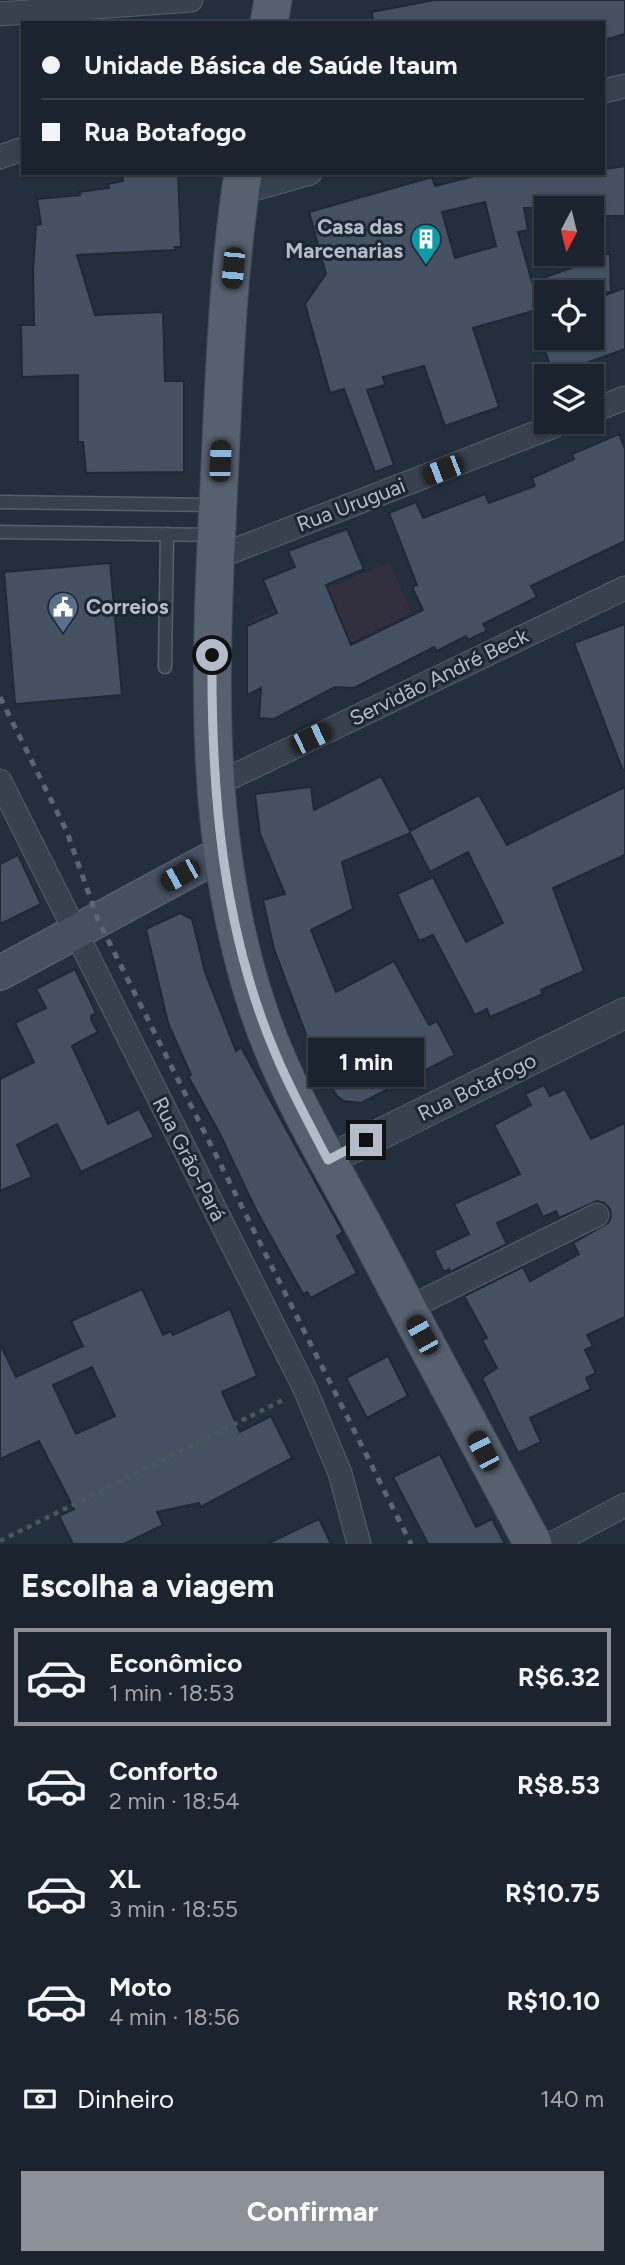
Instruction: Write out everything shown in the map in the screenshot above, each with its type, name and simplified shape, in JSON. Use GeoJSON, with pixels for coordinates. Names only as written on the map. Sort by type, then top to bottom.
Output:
{"type":"FeatureCollection","features":[{"type":"Feature","properties":{"kind":"main road"},"geometry":{"type":"LineString","coordinates":[[269,21],[273,0]]}},
{"type":"Feature","properties":{"kind":"main road"},"geometry":{"type":"LineString","coordinates":[[242,183],[224,369],[216,533],[212,723],[222,853],[239,938],[258,1007],[275,1054],[296,1099],[533,1544]]}},
{"type":"Feature","properties":{"kind":"main road"},"geometry":{"type":"LineString","coordinates":[[0,973],[222,853]]}},
{"type":"Feature","properties":{"kind":"street"},"geometry":{"type":"LineString","coordinates":[[0,14],[191,0]]}},
{"type":"Feature","properties":{"kind":"street"},"geometry":{"type":"LineString","coordinates":[[605,92],[625,86]]}},
{"type":"Feature","properties":{"kind":"street"},"geometry":{"type":"LineString","coordinates":[[0,156],[21,150]]}},
{"type":"Feature","properties":{"kind":"street"},"geometry":{"type":"LineString","coordinates":[[242,183],[296,175]]}},
{"type":"Feature","properties":{"kind":"street"},"geometry":{"type":"LineString","coordinates":[[604,406],[625,398]]}},
{"type":"Feature","properties":{"kind":"street","name":"Rua Uruguai"},"geometry":{"type":"LineString","coordinates":[[216,533],[534,432]]}},
{"type":"Feature","properties":{"kind":"street","name":"Servidão André Beck"},"geometry":{"type":"LineString","coordinates":[[215,785],[625,588]]}},
{"type":"Feature","properties":{"kind":"street","name":"Rua Grão-Pará"},"geometry":{"type":"LineString","coordinates":[[0,781],[306,1389],[340,1473],[359,1544]]}},
{"type":"Feature","properties":{"kind":"street","name":"Rua Botafogo"},"geometry":{"type":"LineString","coordinates":[[328,1160],[625,1013]]}},
{"type":"Feature","properties":{"kind":"street"},"geometry":{"type":"LineString","coordinates":[[407,1309],[597,1215]]}},
{"type":"Feature","properties":{"kind":"street"},"geometry":{"type":"LineString","coordinates":[[552,1544],[625,1505]]}},
{"type":"Feature","properties":{"kind":"lane"},"geometry":{"type":"LineString","coordinates":[[0,502],[216,533]]}},
{"type":"Feature","properties":{"kind":"lane"},"geometry":{"type":"LineString","coordinates":[[0,532],[216,533]]}},
{"type":"Feature","properties":{"kind":"lane"},"geometry":{"type":"LineString","coordinates":[[165,667],[167,534]]}},
{"type":"Feature","properties":{"kind":"path"},"geometry":{"type":"LineString","coordinates":[[0,1541],[306,1389]]}},
{"type":"Feature","properties":{"kind":"shaded area"},"geometry":{"type":"Polygon","coordinates":[[[389,563],[412,612],[247,695],[248,621],[389,563]]]}},
{"type":"Feature","properties":{"kind":"building"},"geometry":{"type":"Polygon","coordinates":[[[434,0],[625,0],[625,34],[605,40],[605,21],[373,21],[372,12],[434,0]]]}},
{"type":"Feature","properties":{"kind":"building","name":"Casa das Marcenarias"},"geometry":{"type":"Polygon","coordinates":[[[625,166],[625,216],[604,216],[604,196],[534,196],[534,208],[524,208],[528,230],[518,232],[532,282],[534,281],[534,311],[473,328],[499,407],[445,426],[424,366],[383,377],[385,385],[367,390],[394,465],[375,472],[344,389],[330,393],[305,304],[326,274],[309,212],[432,177],[435,186],[478,175],[605,175],[605,169],[625,166]],[[485,202],[442,212],[455,258],[496,246],[485,202]]]}},
{"type":"Feature","properties":{"kind":"building"},"geometry":{"type":"Polygon","coordinates":[[[122,175],[178,175],[181,247],[175,247],[175,250],[77,255],[95,315],[163,312],[165,381],[184,381],[184,472],[86,473],[83,442],[78,442],[78,375],[22,377],[21,325],[34,325],[36,225],[41,224],[37,199],[80,195],[79,192],[109,188],[108,184],[123,181],[122,175]]]}},
{"type":"Feature","properties":{"kind":"building","name":"Casa das Marcenarias"},"geometry":{"type":"Polygon","coordinates":[[[604,254],[610,254],[611,292],[604,292],[604,280],[538,280],[577,266],[604,266],[604,254]]]}},
{"type":"Feature","properties":{"kind":"building"},"geometry":{"type":"Polygon","coordinates":[[[625,288],[625,349],[583,364],[549,364],[545,350],[604,350],[604,296],[625,288]]]}},
{"type":"Feature","properties":{"kind":"building"},"geometry":{"type":"Polygon","coordinates":[[[619,434],[625,448],[625,541],[531,586],[537,597],[483,624],[487,631],[468,640],[466,636],[437,651],[434,647],[354,688],[335,687],[274,719],[259,718],[261,688],[247,695],[247,626],[277,613],[263,580],[295,567],[288,551],[347,529],[364,569],[326,585],[351,645],[423,610],[412,587],[417,585],[389,513],[416,502],[423,518],[485,494],[489,503],[535,486],[532,478],[574,459],[572,454],[619,434]]]}},
{"type":"Feature","properties":{"kind":"building","name":"Correios"},"geometry":{"type":"Polygon","coordinates":[[[110,563],[122,695],[15,704],[4,572],[110,563]]]}},
{"type":"Feature","properties":{"kind":"building"},"geometry":{"type":"Polygon","coordinates":[[[625,624],[625,771],[623,771],[574,643],[625,624]]]}},
{"type":"Feature","properties":{"kind":"building"},"geometry":{"type":"Polygon","coordinates":[[[381,776],[410,831],[479,795],[507,845],[625,787],[625,855],[553,888],[584,971],[541,990],[543,994],[490,1017],[487,1009],[475,1015],[433,935],[419,941],[397,894],[433,877],[466,942],[503,923],[468,852],[430,872],[410,833],[342,862],[353,909],[311,930],[336,992],[394,961],[429,1025],[437,1021],[455,1055],[361,1103],[344,1101],[337,1096],[317,1064],[274,949],[263,900],[285,894],[260,834],[255,794],[311,787],[314,810],[381,776]]]}},
{"type":"Feature","properties":{"kind":"building"},"geometry":{"type":"Polygon","coordinates":[[[18,855],[41,904],[0,924],[0,864],[18,855]]]}},
{"type":"Feature","properties":{"kind":"building"},"geometry":{"type":"Polygon","coordinates":[[[180,913],[192,919],[205,972],[236,1051],[241,1047],[343,1232],[337,1236],[357,1273],[311,1298],[307,1292],[303,1294],[256,1210],[220,1134],[188,1076],[191,1075],[168,1023],[146,929],[180,913]]]}},
{"type":"Feature","properties":{"kind":"building"},"geometry":{"type":"Polygon","coordinates":[[[75,969],[96,1013],[91,1016],[91,1020],[98,1032],[72,1046],[108,1124],[139,1109],[154,1137],[81,1172],[57,1124],[17,1145],[32,1177],[0,1191],[0,1079],[34,1062],[15,1023],[46,1008],[36,989],[75,969]]]}},
{"type":"Feature","properties":{"kind":"building"},"geometry":{"type":"Polygon","coordinates":[[[544,1085],[550,1096],[565,1089],[591,1139],[625,1123],[625,1317],[587,1335],[593,1346],[585,1350],[596,1373],[586,1378],[591,1389],[530,1418],[541,1442],[518,1453],[482,1378],[497,1368],[482,1340],[487,1338],[464,1296],[523,1267],[530,1281],[579,1254],[573,1243],[608,1223],[611,1217],[610,1209],[597,1201],[559,1218],[556,1211],[543,1217],[537,1204],[497,1223],[507,1244],[450,1272],[449,1269],[444,1272],[434,1251],[469,1234],[454,1204],[520,1174],[494,1125],[531,1105],[525,1094],[544,1085]]]}},
{"type":"Feature","properties":{"kind":"building"},"geometry":{"type":"Polygon","coordinates":[[[142,1289],[163,1335],[171,1331],[173,1335],[230,1309],[257,1376],[222,1392],[240,1432],[271,1416],[292,1458],[201,1507],[199,1503],[157,1512],[163,1525],[124,1544],[73,1544],[59,1516],[74,1509],[39,1441],[0,1459],[0,1344],[16,1377],[83,1346],[71,1321],[142,1289]],[[92,1367],[53,1385],[76,1434],[115,1416],[92,1367]]]}},
{"type":"Feature","properties":{"kind":"building"},"geometry":{"type":"Polygon","coordinates":[[[388,1356],[408,1396],[367,1418],[346,1378],[388,1356]]]}},
{"type":"Feature","properties":{"kind":"building"},"geometry":{"type":"Polygon","coordinates":[[[440,1454],[476,1527],[492,1519],[505,1544],[428,1544],[393,1477],[440,1454]]]}},
{"type":"Feature","properties":{"kind":"building"},"geometry":{"type":"Polygon","coordinates":[[[319,1519],[331,1544],[267,1544],[319,1519]]]}},
{"type":"Feature","properties":{"kind":"railway"},"geometry":{"type":"LineString","coordinates":[[0,697],[67,832],[98,920],[411,1544]]}},
{"type":"Feature","properties":{"kind":"place","name":"Casa das Marcenarias"},"geometry":{"type":"Point","coordinates":[426,266]}},
{"type":"Feature","properties":{"kind":"place","name":"Correios"},"geometry":{"type":"Point","coordinates":[63,634]}},
{"type":"Feature","properties":{"kind":"route"},"geometry":{"type":"LineString","coordinates":[[212,655],[215,785],[222,853],[239,938],[258,1007],[275,1054],[328,1160],[366,1140]]}}]}
